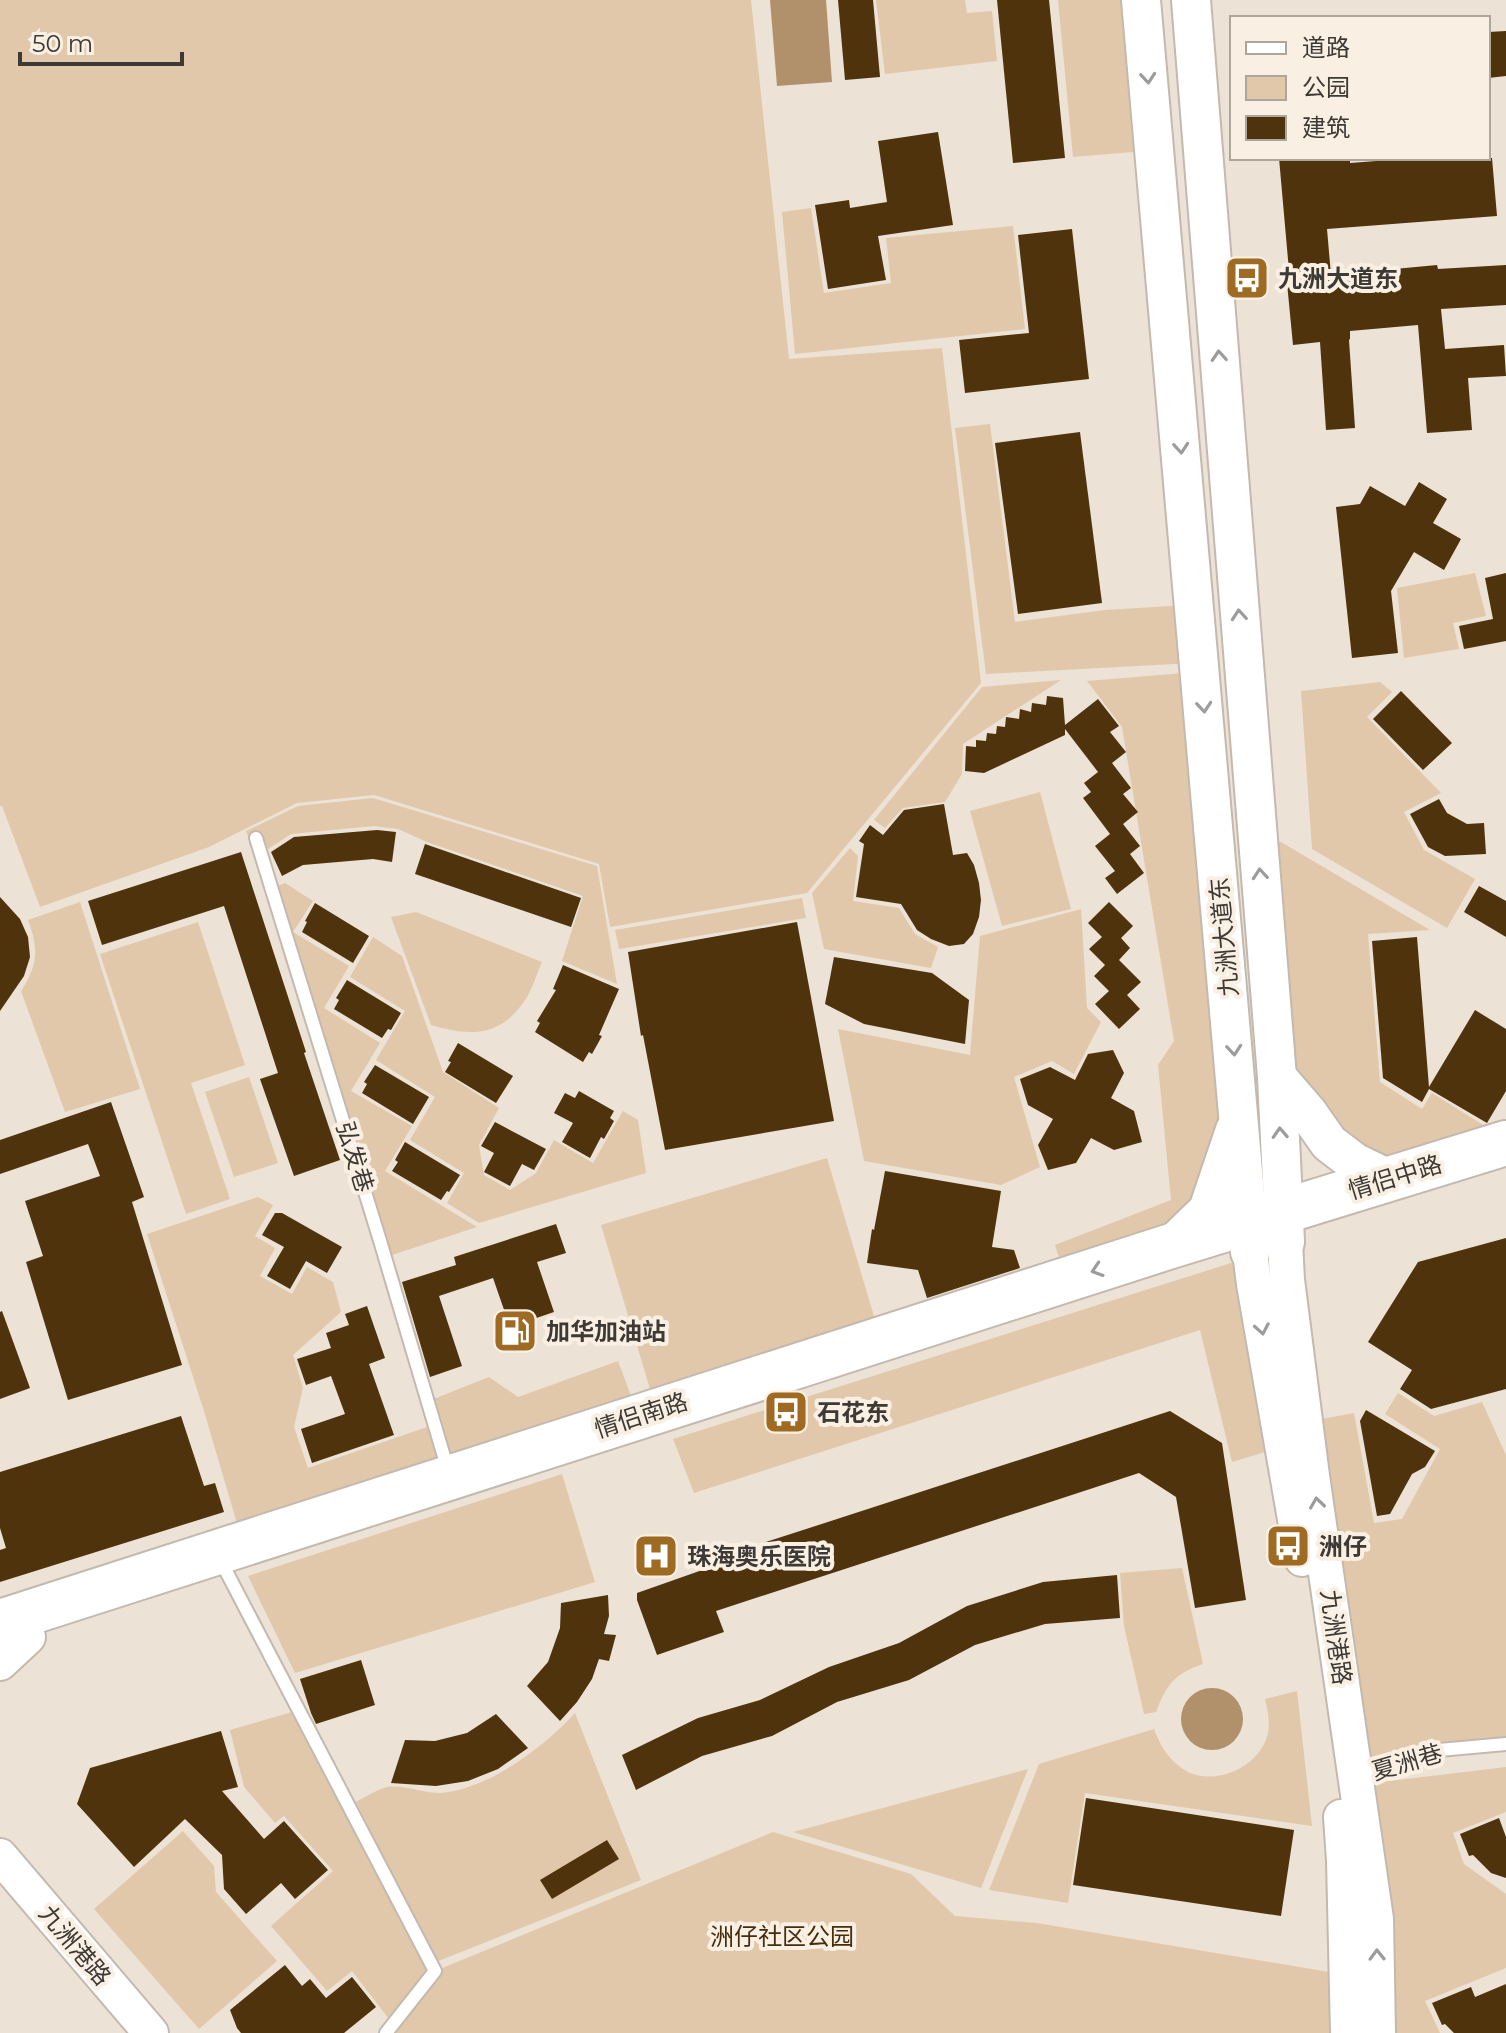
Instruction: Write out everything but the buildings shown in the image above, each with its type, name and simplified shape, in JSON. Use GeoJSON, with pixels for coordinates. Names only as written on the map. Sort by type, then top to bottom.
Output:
{"type":"FeatureCollection","features":[{"type":"Feature","properties":{"kind":"highway","name":"情侣中路"},"geometry":{"type":"LineString","coordinates":[[1267,1232],[1389,1179],[1506,1143]]}},
{"type":"Feature","properties":{"kind":"highway","name":"情侣中路"},"geometry":{"type":"LineString","coordinates":[[1267,1232],[1395,1206],[1506,1175]]}},
{"type":"Feature","properties":{"kind":"highway","name":"情侣南路"},"geometry":{"type":"LineString","coordinates":[[7,1642],[450,1477],[1171,1246],[1267,1232]]}},
{"type":"Feature","properties":{"kind":"highway","name":"情侣南路"},"geometry":{"type":"LineString","coordinates":[[7,1642],[331,1536],[898,1363],[1267,1232]]}},
{"type":"Feature","properties":{"kind":"main road","name":"九洲大道东"},"geometry":{"type":"LineString","coordinates":[[1141,0],[1240,1116],[1267,1232]]}},
{"type":"Feature","properties":{"kind":"main road","name":"九洲大道东"},"geometry":{"type":"LineString","coordinates":[[1191,0],[1277,1077],[1267,1232]]}},
{"type":"Feature","properties":{"kind":"main road"},"geometry":{"type":"LineString","coordinates":[[1226,961],[1266,953]]}},
{"type":"Feature","properties":{"kind":"main road"},"geometry":{"type":"LineString","coordinates":[[1277,1077],[1329,1143],[1354,1162],[1389,1179]]}},
{"type":"Feature","properties":{"kind":"main road"},"geometry":{"type":"LineString","coordinates":[[1171,1246],[1208,1210],[1240,1116]]}},
{"type":"Feature","properties":{"kind":"street","name":"九洲港路"},"geometry":{"type":"LineString","coordinates":[[1267,1232],[1287,1280],[1312,1476],[1357,1776],[1376,1919],[1378,2033]]}},
{"type":"Feature","properties":{"kind":"street","name":"九洲港路"},"geometry":{"type":"LineString","coordinates":[[1267,1232],[1254,1284],[1338,1763],[1344,1860],[1348,2033]]}},
{"type":"Feature","properties":{"kind":"street","name":"九洲港路"},"geometry":{"type":"LineString","coordinates":[[0,1856],[151,2033]]}},
{"type":"Feature","properties":{"kind":"street","name":"九洲港路"},"geometry":{"type":"LineString","coordinates":[[0,1888],[121,2033]]}},
{"type":"Feature","properties":{"kind":"lane","name":"弘发巷"},"geometry":{"type":"LineString","coordinates":[[256,838],[450,1477]]}},
{"type":"Feature","properties":{"kind":"lane"},"geometry":{"type":"LineString","coordinates":[[226,1571],[435,1971],[386,2033]]}},
{"type":"Feature","properties":{"kind":"lane","name":"夏洲巷"},"geometry":{"type":"LineString","coordinates":[[1357,1776],[1428,1751],[1506,1744]]}},
{"type":"Feature","properties":{"kind":"green space"},"geometry":{"type":"Polygon","coordinates":[[[0,0],[751,0],[789,359],[942,348],[981,683],[807,893],[610,927],[599,864],[374,795],[297,803],[209,847],[40,907],[0,806],[0,0]]]}},
{"type":"Feature","properties":{"kind":"green space"},"geometry":{"type":"Polygon","coordinates":[[[876,0],[965,0],[967,13],[992,11],[997,61],[885,74],[876,0]]]}},
{"type":"Feature","properties":{"kind":"green space"},"geometry":{"type":"Polygon","coordinates":[[[1058,0],[1131,0],[1145,151],[1073,157],[1058,0]]]}},
{"type":"Feature","properties":{"kind":"green space"},"geometry":{"type":"Polygon","coordinates":[[[811,208],[824,293],[891,283],[886,238],[1013,226],[1025,329],[795,354],[782,212],[811,208]]]}},
{"type":"Feature","properties":{"kind":"green space"},"geometry":{"type":"Polygon","coordinates":[[[990,424],[1015,622],[1105,610],[1187,605],[1193,663],[986,674],[955,428],[990,424]]]}},
{"type":"Feature","properties":{"kind":"green space"},"geometry":{"type":"Polygon","coordinates":[[[1475,573],[1486,616],[1453,623],[1459,649],[1404,658],[1397,588],[1475,573]]]}},
{"type":"Feature","properties":{"kind":"green space"},"geometry":{"type":"Polygon","coordinates":[[[1196,672],[1235,1115],[1203,1208],[1064,1273],[1055,1245],[1171,1200],[1158,1065],[1174,1041],[1122,727],[1087,681],[1196,672]]]}},
{"type":"Feature","properties":{"kind":"green space"},"geometry":{"type":"Polygon","coordinates":[[[1061,680],[963,744],[962,774],[945,802],[903,808],[885,828],[874,820],[982,687],[1061,680]]]}},
{"type":"Feature","properties":{"kind":"green space"},"geometry":{"type":"Polygon","coordinates":[[[1380,682],[1392,692],[1367,717],[1441,793],[1404,812],[1424,850],[1475,879],[1447,928],[1312,849],[1301,691],[1380,682]]]}},
{"type":"Feature","properties":{"kind":"green space"},"geometry":{"type":"Polygon","coordinates":[[[1040,792],[1071,909],[1002,926],[970,811],[1040,792]]]}},
{"type":"Feature","properties":{"kind":"green space"},"geometry":{"type":"Polygon","coordinates":[[[373,798],[597,866],[617,984],[562,961],[583,896],[398,829],[374,826],[291,834],[256,857],[246,831],[298,806],[373,798]]]}},
{"type":"Feature","properties":{"kind":"green space"},"geometry":{"type":"Polygon","coordinates":[[[1281,842],[1430,930],[1368,934],[1380,1082],[1422,1109],[1432,1093],[1504,1138],[1390,1173],[1361,1159],[1284,1072],[1264,843],[1281,842]]]}},
{"type":"Feature","properties":{"kind":"green space"},"geometry":{"type":"Polygon","coordinates":[[[850,848],[858,856],[853,901],[899,908],[915,934],[938,947],[931,968],[824,949],[812,893],[850,848]]]}},
{"type":"Feature","properties":{"kind":"green space"},"geometry":{"type":"Polygon","coordinates":[[[285,883],[313,901],[293,932],[349,966],[324,1008],[380,1043],[351,1091],[412,1126],[385,1171],[477,1227],[383,1258],[266,890],[285,883]]]}},
{"type":"Feature","properties":{"kind":"green space"},"geometry":{"type":"Polygon","coordinates":[[[802,898],[806,918],[619,949],[615,930],[802,898]]]}},
{"type":"Feature","properties":{"kind":"green space"},"geometry":{"type":"Polygon","coordinates":[[[80,902],[140,1089],[65,1112],[21,991],[35,957],[28,920],[80,902]]]}},
{"type":"Feature","properties":{"kind":"green space"},"geometry":{"type":"Polygon","coordinates":[[[1081,909],[1087,1008],[1101,1022],[1074,1074],[1052,1061],[1014,1077],[1040,1167],[1001,1185],[864,1161],[838,1029],[970,1055],[980,936],[1081,909]]]}},
{"type":"Feature","properties":{"kind":"green space"},"geometry":{"type":"Polygon","coordinates":[[[416,912],[542,962],[527,997],[507,1020],[496,1027],[473,1032],[431,1025],[391,917],[416,912]]]}},
{"type":"Feature","properties":{"kind":"green space"},"geometry":{"type":"Polygon","coordinates":[[[198,922],[245,1065],[191,1083],[230,1199],[186,1214],[100,954],[198,922]]]}},
{"type":"Feature","properties":{"kind":"green space"},"geometry":{"type":"Polygon","coordinates":[[[373,937],[402,956],[443,1072],[499,1108],[479,1145],[484,1175],[510,1190],[536,1173],[554,1140],[593,1163],[623,1111],[638,1120],[646,1173],[479,1223],[447,1203],[464,1173],[410,1140],[435,1097],[376,1060],[405,1011],[350,977],[373,937]]]}},
{"type":"Feature","properties":{"kind":"green space"},"geometry":{"type":"Polygon","coordinates":[[[249,1077],[278,1163],[234,1177],[205,1092],[249,1077]]]}},
{"type":"Feature","properties":{"kind":"green space"},"geometry":{"type":"Polygon","coordinates":[[[827,1158],[876,1323],[650,1389],[601,1225],[827,1158]]]}},
{"type":"Feature","properties":{"kind":"green space"},"geometry":{"type":"Polygon","coordinates":[[[258,1197],[273,1205],[255,1236],[275,1248],[260,1276],[292,1294],[307,1267],[333,1282],[341,1312],[293,1355],[303,1388],[294,1427],[308,1468],[427,1427],[442,1472],[241,1537],[147,1234],[258,1197]]]}},
{"type":"Feature","properties":{"kind":"green space"},"geometry":{"type":"Polygon","coordinates":[[[1247,1258],[1279,1448],[1232,1462],[1200,1330],[694,1493],[673,1439],[1247,1258]]]}},
{"type":"Feature","properties":{"kind":"green space"},"geometry":{"type":"Polygon","coordinates":[[[618,1361],[637,1412],[454,1469],[431,1400],[489,1377],[518,1397],[618,1361]]]}},
{"type":"Feature","properties":{"kind":"green space"},"geometry":{"type":"Polygon","coordinates":[[[1398,1393],[1434,1416],[1482,1402],[1506,1455],[1506,1742],[1361,1770],[1311,1421],[1354,1413],[1374,1523],[1402,1519],[1440,1449],[1385,1414],[1398,1393]]]}},
{"type":"Feature","properties":{"kind":"green space"},"geometry":{"type":"Polygon","coordinates":[[[562,1474],[595,1582],[295,1673],[248,1576],[562,1474]]]}},
{"type":"Feature","properties":{"kind":"green space"},"geometry":{"type":"Polygon","coordinates":[[[1182,1568],[1203,1664],[1178,1676],[1168,1687],[1156,1712],[1144,1714],[1124,1626],[1120,1573],[1182,1568]]]}},
{"type":"Feature","properties":{"kind":"green space"},"geometry":{"type":"Polygon","coordinates":[[[1297,1691],[1312,1826],[1085,1793],[1068,1903],[989,1890],[1039,1764],[1154,1729],[1165,1751],[1183,1769],[1207,1777],[1219,1776],[1243,1766],[1262,1748],[1269,1723],[1265,1699],[1297,1691]]]}},
{"type":"Feature","properties":{"kind":"green space"},"geometry":{"type":"Polygon","coordinates":[[[292,1712],[428,1971],[389,2019],[352,1971],[327,1991],[271,1926],[333,1871],[284,1816],[275,1823],[244,1787],[230,1730],[292,1712]]]}},
{"type":"Feature","properties":{"kind":"green space"},"geometry":{"type":"Polygon","coordinates":[[[575,1713],[641,1880],[436,1962],[356,1802],[390,1787],[439,1793],[476,1784],[531,1753],[575,1713]]]}},
{"type":"Feature","properties":{"kind":"green space"},"geometry":{"type":"Polygon","coordinates":[[[1506,1767],[1506,1812],[1453,1833],[1464,1864],[1506,1894],[1506,1968],[1425,2001],[1440,2033],[1388,2033],[1364,1784],[1506,1767]]]}},
{"type":"Feature","properties":{"kind":"green space"},"geometry":{"type":"Polygon","coordinates":[[[1028,1769],[981,1888],[793,1832],[1028,1769]]]}},
{"type":"Feature","properties":{"kind":"green space"},"geometry":{"type":"Polygon","coordinates":[[[183,1831],[214,1866],[216,1892],[277,1961],[199,2029],[94,1909],[183,1831]]]}},
{"type":"Feature","properties":{"kind":"green space","name":"洲仔社区公园"},"geometry":{"type":"Polygon","coordinates":[[[773,1832],[911,1874],[955,1916],[1037,1923],[1347,1975],[1349,2033],[387,2033],[435,1971],[773,1832]]]}},
{"type":"Feature","properties":{"kind":"shaded area"},"geometry":{"type":"Polygon","coordinates":[[[770,0],[826,0],[832,82],[777,86],[770,0]]]}},
{"type":"Feature","properties":{"kind":"shaded area"},"geometry":{"type":"Polygon","coordinates":[[[1206,1688],[1218,1688],[1234,1697],[1241,1707],[1241,1731],[1234,1741],[1218,1750],[1206,1750],[1186,1736],[1181,1725],[1181,1713],[1195,1693],[1206,1688]]]}},
{"type":"Feature","properties":{"kind":"place","name":"九洲大道东"},"geometry":{"type":"Point","coordinates":[1247,278]}},
{"type":"Feature","properties":{"kind":"place","name":"加华加油站"},"geometry":{"type":"Point","coordinates":[515,1331]}},
{"type":"Feature","properties":{"kind":"place","name":"石花东"},"geometry":{"type":"Point","coordinates":[786,1412]}},
{"type":"Feature","properties":{"kind":"place","name":"洲仔"},"geometry":{"type":"Point","coordinates":[1288,1546]}},
{"type":"Feature","properties":{"kind":"place","name":"珠海奥乐医院"},"geometry":{"type":"Point","coordinates":[656,1556]}}]}
